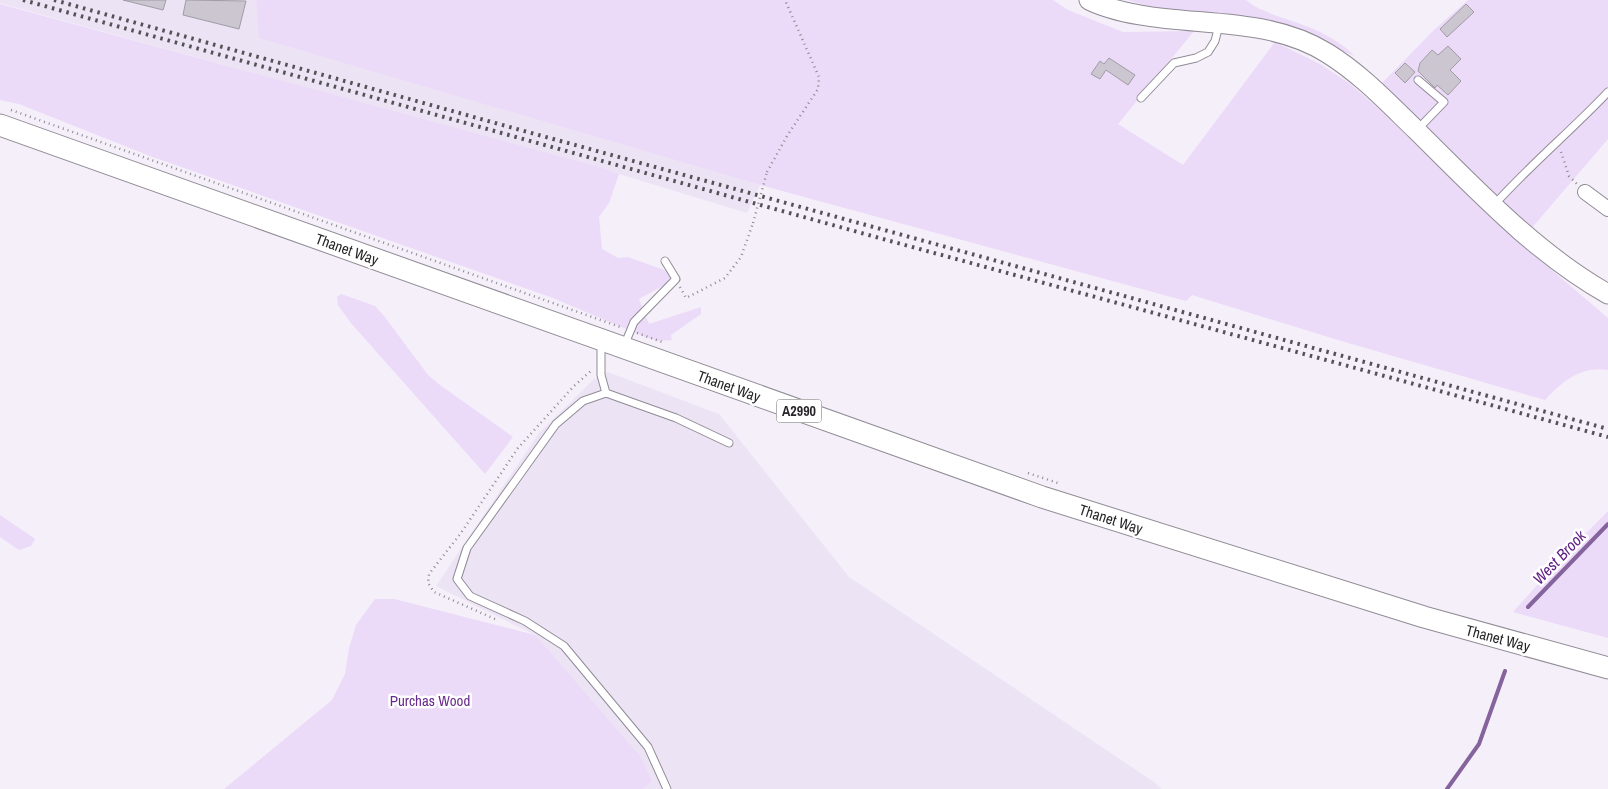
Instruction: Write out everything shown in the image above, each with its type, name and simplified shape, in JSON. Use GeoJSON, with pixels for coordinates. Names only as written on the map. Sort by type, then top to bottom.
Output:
{"type":"FeatureCollection","features":[{"type":"Feature","properties":{"kind":"main road"},"geometry":{"type":"LineString","coordinates":[[1089,0],[1112,9],[1151,17],[1219,22],[1284,34],[1309,43],[1327,53],[1375,90],[1494,206],[1531,239],[1566,267],[1608,294]]}},
{"type":"Feature","properties":{"kind":"main road","name":"Thanet Way"},"geometry":{"type":"LineString","coordinates":[[4,117],[601,340],[627,340],[1051,500],[1424,618],[1608,668]]}},
{"type":"Feature","properties":{"kind":"street"},"geometry":{"type":"LineString","coordinates":[[1585,192],[1605,201]]}},
{"type":"Feature","properties":{"kind":"lane"},"geometry":{"type":"LineString","coordinates":[[1140,98],[1174,62],[1196,58],[1208,52],[1215,41],[1219,22]]}},
{"type":"Feature","properties":{"kind":"lane"},"geometry":{"type":"LineString","coordinates":[[1416,131],[1444,102],[1418,80]]}},
{"type":"Feature","properties":{"kind":"lane"},"geometry":{"type":"LineString","coordinates":[[1494,206],[1531,166],[1558,143],[1608,92]]}},
{"type":"Feature","properties":{"kind":"lane"},"geometry":{"type":"LineString","coordinates":[[627,340],[634,322],[676,279],[665,261]]}},
{"type":"Feature","properties":{"kind":"lane"},"geometry":{"type":"LineString","coordinates":[[601,340],[601,375],[606,393]]}},
{"type":"Feature","properties":{"kind":"lane"},"geometry":{"type":"LineString","coordinates":[[668,789],[648,746],[564,646],[525,621],[470,596],[457,579],[467,548],[556,424],[583,401],[606,393],[676,418],[729,443]]}},
{"type":"Feature","properties":{"kind":"path"},"geometry":{"type":"LineString","coordinates":[[676,279],[686,298],[725,278],[741,257],[753,223],[767,172],[787,136],[818,90],[819,77],[785,0]]}},
{"type":"Feature","properties":{"kind":"path"},"geometry":{"type":"LineString","coordinates":[[4,117],[627,340],[667,344]]}},
{"type":"Feature","properties":{"kind":"path"},"geometry":{"type":"LineString","coordinates":[[1558,143],[1569,176],[1585,192]]}},
{"type":"Feature","properties":{"kind":"path"},"geometry":{"type":"LineString","coordinates":[[1020,470],[1066,486]]}},
{"type":"Feature","properties":{"kind":"shaded area"},"geometry":{"type":"Polygon","coordinates":[[[0,0],[256,0],[260,38],[760,185],[747,213],[619,174],[0,3],[0,0]]]}},
{"type":"Feature","properties":{"kind":"shaded area"},"geometry":{"type":"Polygon","coordinates":[[[608,372],[719,414],[849,577],[1162,789],[643,789],[652,781],[535,635],[436,586],[539,433],[594,379],[608,372]]]}},
{"type":"Feature","properties":{"kind":"green space"},"geometry":{"type":"Polygon","coordinates":[[[256,0],[1053,0],[1068,10],[1123,32],[1194,31],[1118,124],[1183,165],[1275,42],[1320,64],[1349,83],[1379,109],[1492,219],[1608,318],[1608,370],[1589,370],[1573,376],[1545,400],[1338,340],[1192,295],[1186,301],[760,185],[259,38],[256,0]],[[1109,58],[1104,64],[1100,61],[1092,74],[1100,79],[1106,70],[1128,85],[1135,75],[1109,58]]]}},
{"type":"Feature","properties":{"kind":"green space"},"geometry":{"type":"Polygon","coordinates":[[[1128,0],[1246,0],[1267,12],[1320,32],[1355,56],[1272,22],[1164,12],[1128,0]]]}},
{"type":"Feature","properties":{"kind":"green space"},"geometry":{"type":"Polygon","coordinates":[[[1468,0],[1608,0],[1608,139],[1530,230],[1521,224],[1381,84],[1435,29],[1468,0]],[[1448,46],[1438,55],[1432,50],[1420,63],[1418,71],[1435,88],[1437,85],[1448,95],[1461,81],[1450,70],[1461,59],[1448,46]]]}},
{"type":"Feature","properties":{"kind":"green space"},"geometry":{"type":"Polygon","coordinates":[[[0,4],[619,174],[609,203],[599,217],[602,249],[618,258],[628,257],[667,271],[673,278],[670,282],[639,299],[649,324],[701,307],[701,314],[671,335],[672,340],[658,341],[553,298],[150,156],[19,104],[0,100],[0,4]]]}},
{"type":"Feature","properties":{"kind":"green space"},"geometry":{"type":"Polygon","coordinates":[[[341,294],[375,306],[428,375],[513,437],[485,474],[350,322],[338,305],[337,297],[341,294]]]}},
{"type":"Feature","properties":{"kind":"green space"},"geometry":{"type":"Polygon","coordinates":[[[1608,511],[1608,638],[1513,612],[1558,562],[1608,511]]]}},
{"type":"Feature","properties":{"kind":"green space"},"geometry":{"type":"Polygon","coordinates":[[[0,515],[35,539],[31,546],[19,550],[0,537],[0,515]]]}},
{"type":"Feature","properties":{"kind":"green space","name":"Purchas Wood"},"geometry":{"type":"Polygon","coordinates":[[[375,599],[394,599],[535,635],[640,756],[652,781],[643,789],[224,789],[332,700],[345,674],[349,648],[356,625],[375,599]]]}},
{"type":"Feature","properties":{"kind":"building"},"geometry":{"type":"Polygon","coordinates":[[[123,0],[166,0],[163,10],[123,0]]]}},
{"type":"Feature","properties":{"kind":"building"},"geometry":{"type":"Polygon","coordinates":[[[186,0],[246,1],[239,29],[183,15],[186,0]]]}},
{"type":"Feature","properties":{"kind":"building"},"geometry":{"type":"Polygon","coordinates":[[[1466,4],[1474,12],[1447,37],[1440,29],[1466,4]]]}},
{"type":"Feature","properties":{"kind":"building"},"geometry":{"type":"Polygon","coordinates":[[[1448,46],[1461,59],[1450,70],[1461,81],[1448,95],[1437,85],[1435,88],[1418,71],[1420,63],[1432,50],[1438,55],[1448,46]]]}},
{"type":"Feature","properties":{"kind":"building"},"geometry":{"type":"Polygon","coordinates":[[[1109,58],[1135,75],[1128,85],[1106,70],[1100,79],[1091,74],[1100,61],[1104,64],[1109,58]]]}},
{"type":"Feature","properties":{"kind":"building"},"geometry":{"type":"Polygon","coordinates":[[[1405,63],[1415,72],[1405,83],[1395,73],[1405,63]]]}},
{"type":"Feature","properties":{"kind":"waterway","name":"West Brook"},"geometry":{"type":"LineString","coordinates":[[1528,607],[1608,524]]}},
{"type":"Feature","properties":{"kind":"waterway","name":"West Brook"},"geometry":{"type":"LineString","coordinates":[[1447,789],[1479,744],[1505,671]]}},
{"type":"Feature","properties":{"kind":"railway"},"geometry":{"type":"LineString","coordinates":[[23,0],[883,239],[1608,437]]}},
{"type":"Feature","properties":{"kind":"railway"},"geometry":{"type":"LineString","coordinates":[[54,0],[1608,429]]}}]}
